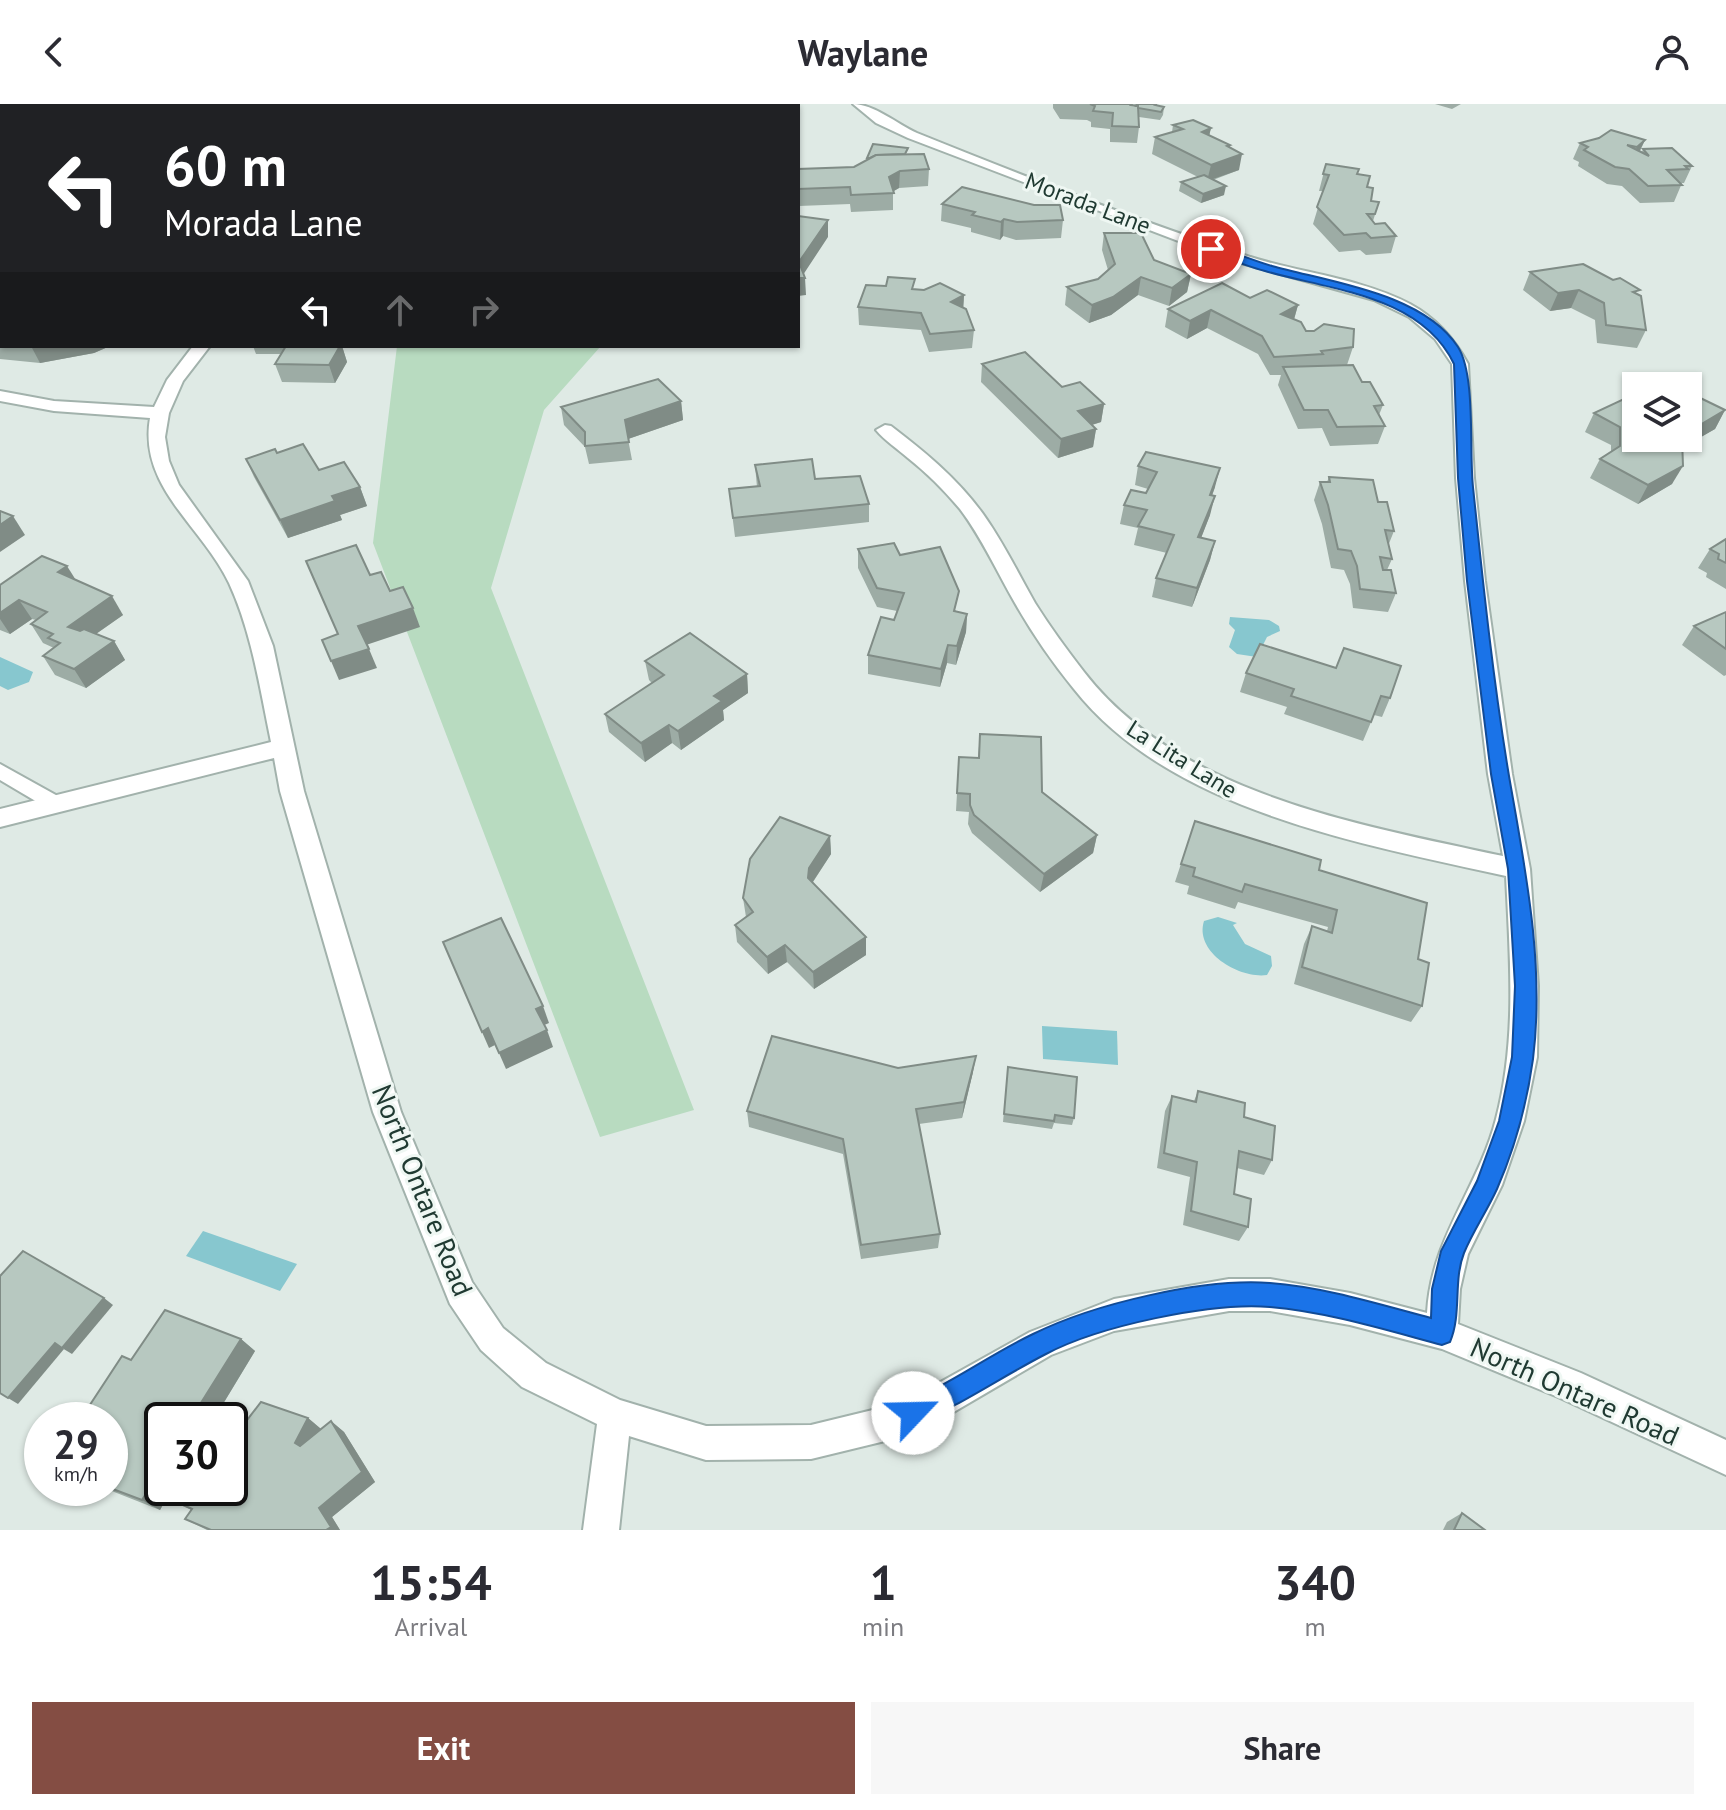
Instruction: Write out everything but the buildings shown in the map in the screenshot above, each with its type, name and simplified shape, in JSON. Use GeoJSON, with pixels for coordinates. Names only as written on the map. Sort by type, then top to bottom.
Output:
{"type":"FeatureCollection","features":[{"type":"Feature","properties":{"kind":"street","name":"Morada Lane"},"geometry":{"type":"LineString","coordinates":[[859,104],[902,130],[1169,234],[1269,269],[1337,284],[1394,303],[1418,316],[1452,347],[1460,364],[1465,478],[1477,596],[1500,774],[1518,869],[1525,986],[1523,1057],[1510,1121],[1487,1185],[1453,1251],[1444,1289],[1442,1333]]}},
{"type":"Feature","properties":{"kind":"street","name":"North Ontare Road"},"geometry":{"type":"LineString","coordinates":[[200,348],[175,380],[160,413],[156,437],[160,461],[170,485],[238,581],[262,646],[292,791],[387,1112],[461,1293],[492,1339],[534,1375],[615,1415],[706,1443],[811,1442],[885,1424],[940,1401],[1041,1343],[1114,1315],[1229,1295],[1270,1295],[1350,1309],[1442,1333],[1569,1385],[1726,1458]]}},
{"type":"Feature","properties":{"kind":"street"},"geometry":{"type":"LineString","coordinates":[[0,396],[54,406],[160,413]]}},
{"type":"Feature","properties":{"kind":"street","name":"La Lita Lane"},"geometry":{"type":"LineString","coordinates":[[885,430],[923,458],[949,483],[978,520],[1036,620],[1083,684],[1114,716],[1152,747],[1196,774],[1245,798],[1300,819],[1518,869]]}},
{"type":"Feature","properties":{"kind":"street"},"geometry":{"type":"LineString","coordinates":[[0,818],[282,748]]}},
{"type":"Feature","properties":{"kind":"street"},"geometry":{"type":"LineString","coordinates":[[601,1530],[615,1415]]}},
{"type":"Feature","properties":{"kind":"lane"},"geometry":{"type":"LineString","coordinates":[[0,771],[56,804]]}},
{"type":"Feature","properties":{"kind":"green space"},"geometry":{"type":"Polygon","coordinates":[[[397,348],[599,348],[544,410],[491,588],[694,1110],[600,1137],[373,543],[397,348]]]}},
{"type":"Feature","properties":{"kind":"water"},"geometry":{"type":"Polygon","coordinates":[[[1230,617],[1269,620],[1279,626],[1280,631],[1267,637],[1257,657],[1237,654],[1229,647],[1235,630],[1229,624],[1230,617]]]}},
{"type":"Feature","properties":{"kind":"water"},"geometry":{"type":"Polygon","coordinates":[[[0,657],[33,672],[29,682],[8,690],[0,686],[0,657]]]}},
{"type":"Feature","properties":{"kind":"water"},"geometry":{"type":"Polygon","coordinates":[[[1218,917],[1237,923],[1233,925],[1245,944],[1271,956],[1272,966],[1267,975],[1244,973],[1212,953],[1203,932],[1204,921],[1218,917]]]}},
{"type":"Feature","properties":{"kind":"water"},"geometry":{"type":"Polygon","coordinates":[[[1042,1026],[1117,1031],[1118,1065],[1043,1059],[1042,1026]]]}},
{"type":"Feature","properties":{"kind":"water"},"geometry":{"type":"Polygon","coordinates":[[[203,1231],[297,1264],[280,1291],[186,1256],[203,1231]]]}},
{"type":"Feature","properties":{"kind":"route"},"geometry":{"type":"LineString","coordinates":[[913,1413],[940,1401],[1041,1343],[1114,1315],[1229,1295],[1270,1295],[1350,1309],[1442,1333],[1444,1289],[1453,1251],[1487,1185],[1510,1121],[1523,1057],[1525,986],[1518,869],[1500,774],[1475,581],[1465,478],[1460,364],[1452,347],[1437,331],[1394,303],[1324,281],[1269,269],[1211,249]]}}]}
